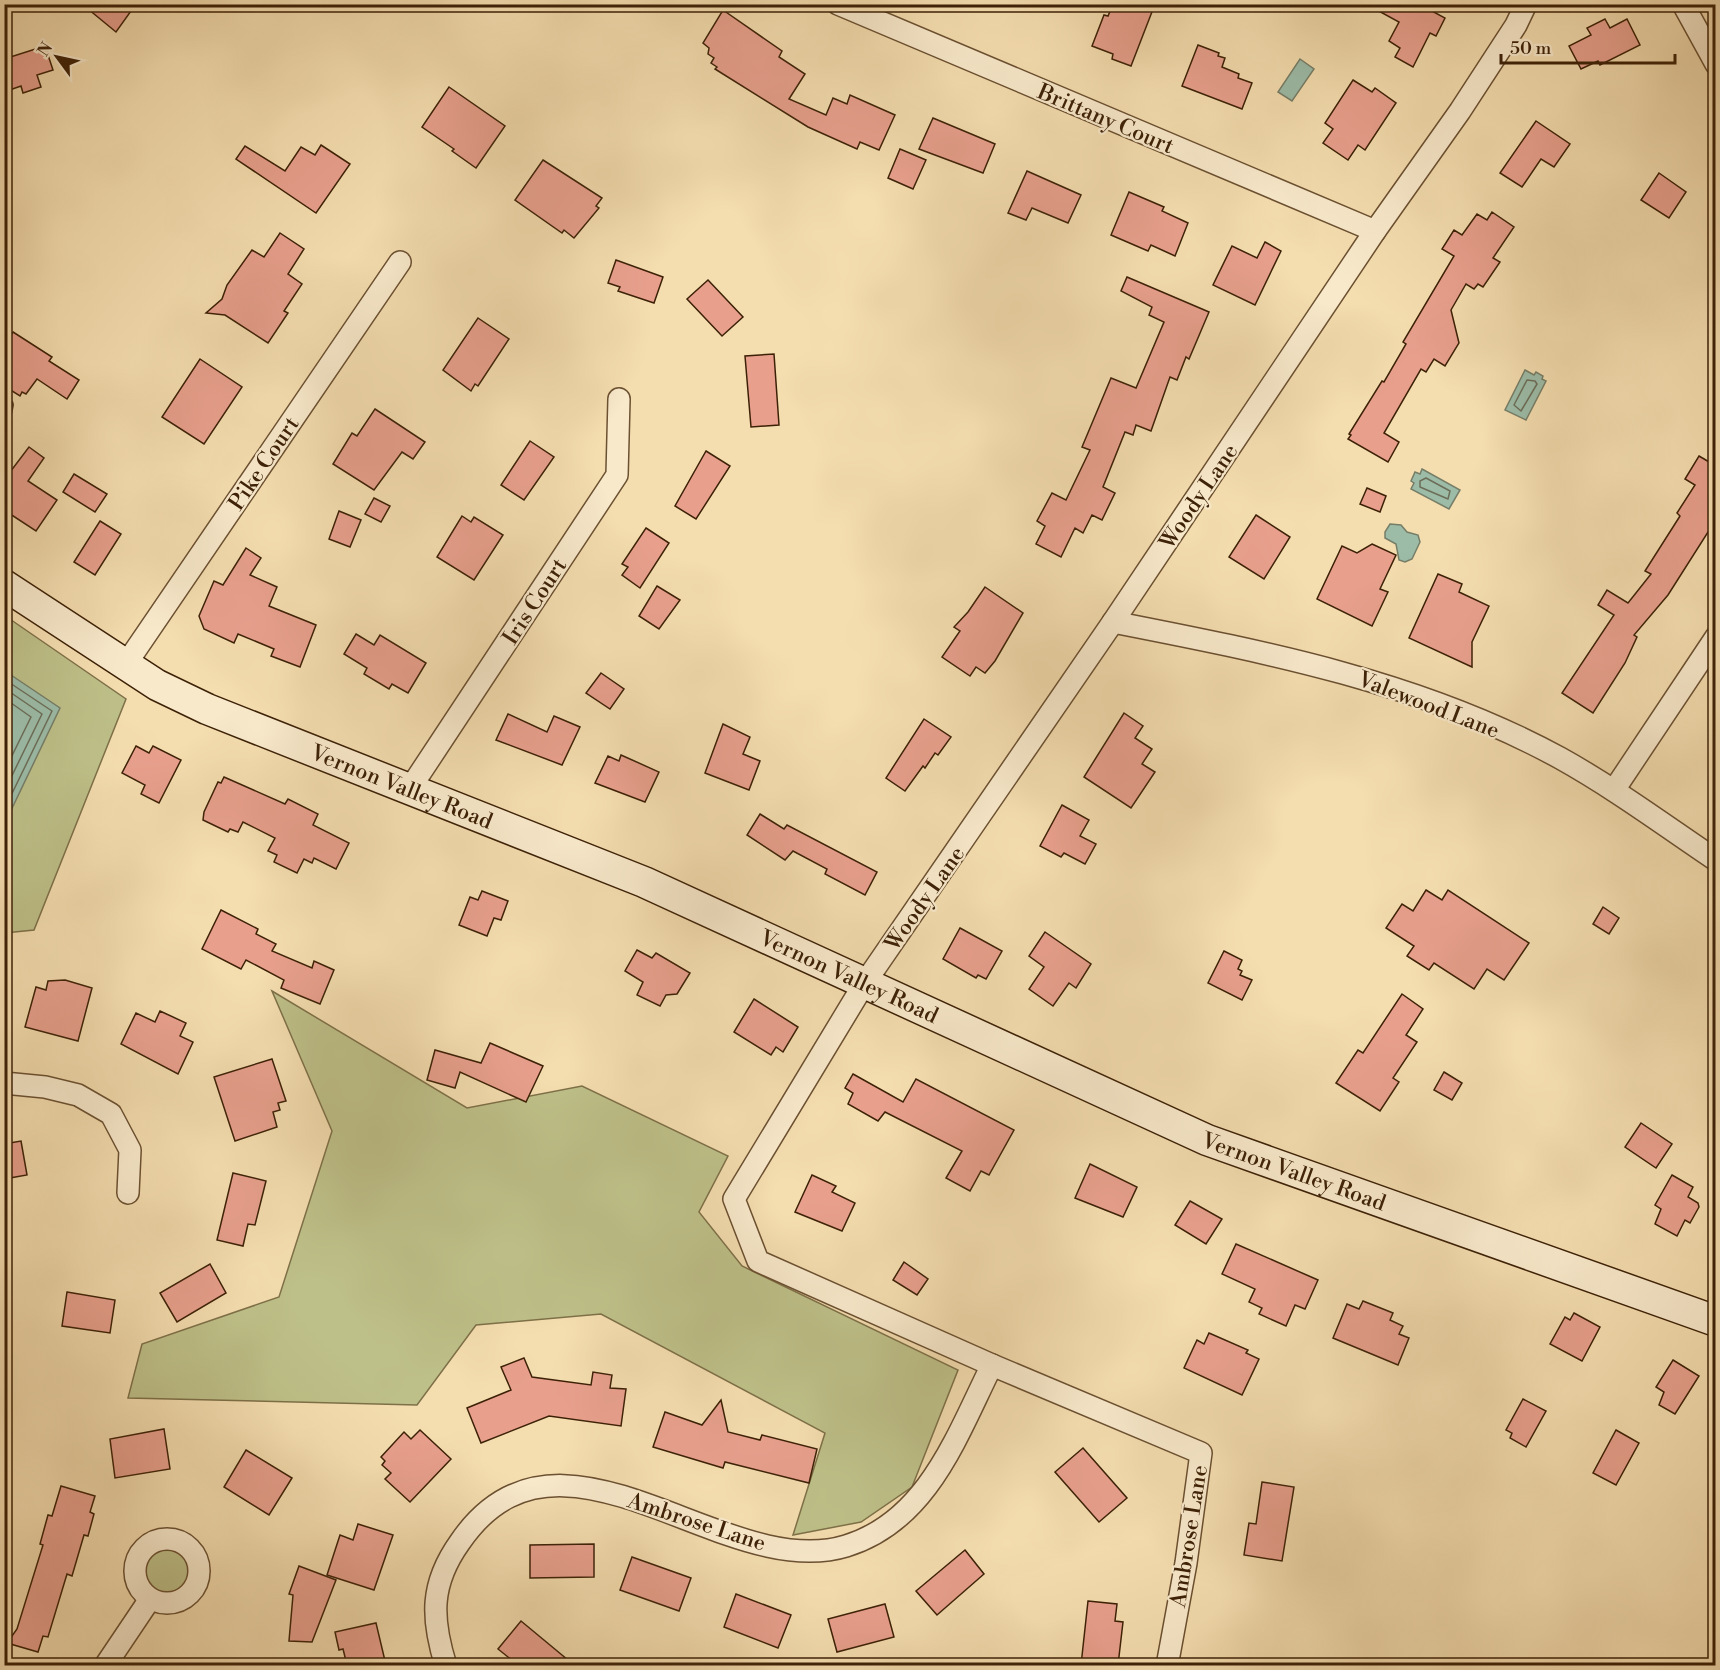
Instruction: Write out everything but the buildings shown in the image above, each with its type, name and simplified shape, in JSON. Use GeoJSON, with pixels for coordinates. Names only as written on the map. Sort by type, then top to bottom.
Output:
{"type":"FeatureCollection","features":[{"type":"Feature","properties":{"kind":"main road","name":"Vernon Valley Road"},"geometry":{"type":"LineString","coordinates":[[4,585],[157,684],[207,709],[644,882],[1207,1140],[1716,1321]]}},
{"type":"Feature","properties":{"kind":"street","name":"Brittany Court"},"geometry":{"type":"LineString","coordinates":[[838,4],[1375,231]]}},
{"type":"Feature","properties":{"kind":"street","name":"Woody Lane"},"geometry":{"type":"LineString","coordinates":[[864,984],[1113,622],[1375,231],[1460,111],[1516,25],[1526,4]]}},
{"type":"Feature","properties":{"kind":"street"},"geometry":{"type":"LineString","coordinates":[[1683,4],[1716,64]]}},
{"type":"Feature","properties":{"kind":"street","name":"Pike Court"},"geometry":{"type":"LineString","coordinates":[[126,664],[400,262]]}},
{"type":"Feature","properties":{"kind":"street","name":"Iris Court"},"geometry":{"type":"LineString","coordinates":[[409,789],[617,475],[619,399]]}},
{"type":"Feature","properties":{"kind":"street","name":"Valewood Lane"},"geometry":{"type":"LineString","coordinates":[[1113,622],[1306,663],[1431,700],[1558,757],[1614,790],[1716,860]]}},
{"type":"Feature","properties":{"kind":"street"},"geometry":{"type":"LineString","coordinates":[[1614,790],[1716,637]]}},
{"type":"Feature","properties":{"kind":"street","name":"Ambrose Lane"},"geometry":{"type":"LineString","coordinates":[[864,984],[734,1199],[758,1261],[992,1365],[1201,1453],[1186,1563],[1167,1665]]}},
{"type":"Feature","properties":{"kind":"street"},"geometry":{"type":"LineString","coordinates":[[4,1083],[45,1087],[78,1095],[111,1114],[130,1150],[128,1193]]}},
{"type":"Feature","properties":{"kind":"street","name":"Ambrose Lane"},"geometry":{"type":"LineString","coordinates":[[447,1665],[436,1634],[435,1594],[449,1557],[472,1524],[506,1499],[545,1484],[598,1489],[753,1542],[804,1551],[846,1547],[884,1529],[912,1507],[938,1473],[992,1365]]}},
{"type":"Feature","properties":{"kind":"street"},"geometry":{"type":"LineString","coordinates":[[105,1665],[150,1599]]}},
{"type":"Feature","properties":{"kind":"lane"},"geometry":{"type":"LineString","coordinates":[[4,403],[7,405],[4,418]]}},
{"type":"Feature","properties":{"kind":"green space"},"geometry":{"type":"Polygon","coordinates":[[[4,615],[126,699],[34,930],[5,933],[4,615]]]}},
{"type":"Feature","properties":{"kind":"green space"},"geometry":{"type":"Polygon","coordinates":[[[272,991],[467,1108],[582,1086],[728,1156],[699,1212],[742,1266],[958,1370],[912,1487],[861,1522],[793,1535],[825,1433],[601,1314],[476,1325],[417,1405],[128,1398],[142,1344],[279,1297],[332,1131],[272,991]]]}},
{"type":"Feature","properties":{"kind":"green space"},"geometry":{"type":"Polygon","coordinates":[[[162,1544],[172,1544],[186,1551],[193,1570],[186,1589],[172,1596],[162,1596],[152,1592],[145,1585],[141,1575],[141,1565],[145,1555],[152,1548],[162,1544]]]}},
{"type":"Feature","properties":{"kind":"water"},"geometry":{"type":"Polygon","coordinates":[[[1300,59],[1314,69],[1292,101],[1278,92],[1300,59]]]}},
{"type":"Feature","properties":{"kind":"water"},"geometry":{"type":"Polygon","coordinates":[[[1525,370],[1534,375],[1536,372],[1546,381],[1526,420],[1505,410],[1525,370]]]}},
{"type":"Feature","properties":{"kind":"water"},"geometry":{"type":"Polygon","coordinates":[[[1422,469],[1460,490],[1449,509],[1411,489],[1414,483],[1411,481],[1415,472],[1420,474],[1422,469]]]}},
{"type":"Feature","properties":{"kind":"water"},"geometry":{"type":"Polygon","coordinates":[[[1390,524],[1401,525],[1407,532],[1418,535],[1420,542],[1412,559],[1405,562],[1399,560],[1396,544],[1385,538],[1385,532],[1390,524]]]}},
{"type":"Feature","properties":{"kind":"water"},"geometry":{"type":"Polygon","coordinates":[[[5,671],[60,708],[5,823],[5,671]]]}}]}
